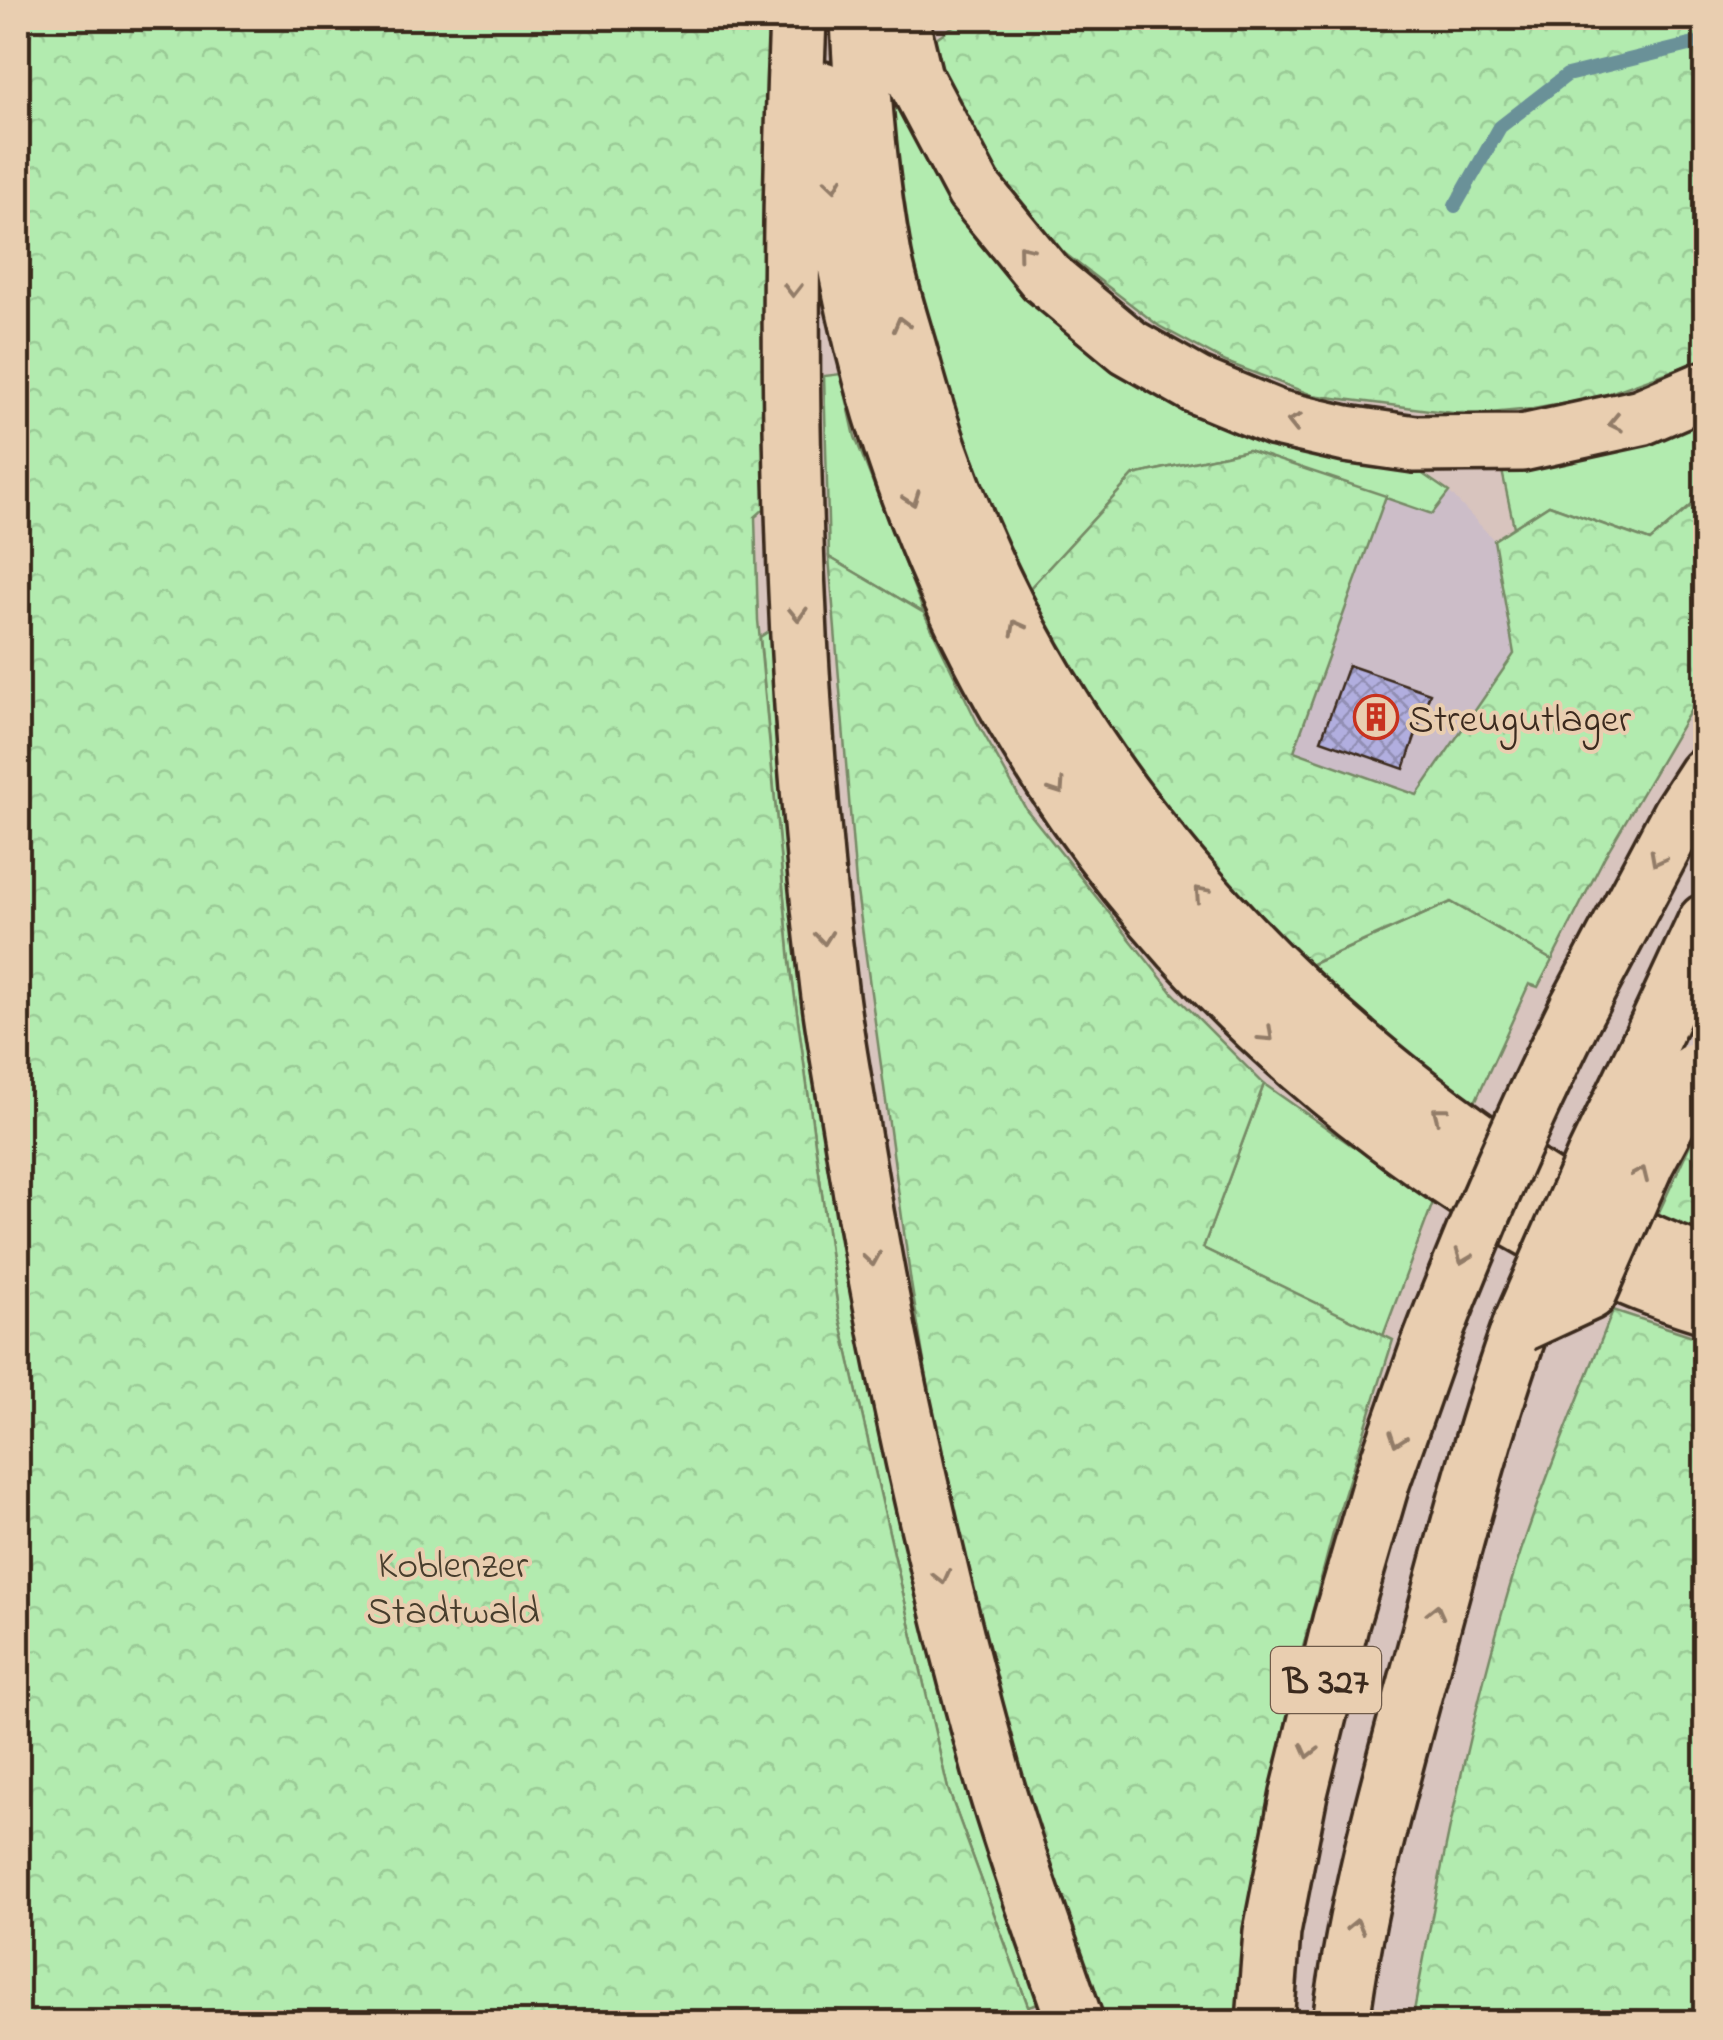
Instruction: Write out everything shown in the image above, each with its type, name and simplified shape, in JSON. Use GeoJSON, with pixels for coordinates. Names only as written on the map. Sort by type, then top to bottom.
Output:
{"type":"FeatureCollection","features":[{"type":"Feature","properties":{"kind":"highway"},"geometry":{"type":"LineString","coordinates":[[798,18],[792,143],[794,516],[802,710],[829,991],[876,1280],[935,1550],[992,1774],[1074,2022]]}},
{"type":"Feature","properties":{"kind":"highway"},"geometry":{"type":"LineString","coordinates":[[818,18],[826,131],[846,268],[887,432],[944,586],[1021,732],[1115,870],[1225,996],[1316,1080],[1429,1165],[1540,1237],[1659,1291],[1706,1305]]}},
{"type":"Feature","properties":{"kind":"highway"},"geometry":{"type":"LineString","coordinates":[[859,18],[864,123],[884,260],[927,421],[986,570],[1062,711],[1152,838],[1262,961],[1352,1045],[1451,1122],[1560,1193],[1669,1253],[1706,1264]]}},
{"type":"Feature","properties":{"kind":"highway"},"geometry":{"type":"LineString","coordinates":[[900,18],[914,77],[974,190],[1046,278],[1129,347],[1196,385],[1276,418],[1415,444],[1522,443],[1640,417],[1706,388]]}},
{"type":"Feature","properties":{"kind":"highway","name":"B 327"},"geometry":{"type":"LineString","coordinates":[[1266,2022],[1272,1932],[1340,1621],[1382,1480],[1429,1346],[1502,1164],[1577,1009],[1680,815],[1706,775]]}},
{"type":"Feature","properties":{"kind":"highway","name":"B 327"},"geometry":{"type":"LineString","coordinates":[[1340,2022],[1350,1953],[1383,1806],[1500,1383],[1594,1159],[1683,1058],[1706,922]]}},
{"type":"Feature","properties":{"kind":"shaded area"},"geometry":{"type":"Polygon","coordinates":[[[1449,492],[1494,540],[1514,654],[1417,795],[1294,751],[1386,496],[1432,514],[1449,492]]]}},
{"type":"Feature","properties":{"kind":"green space","name":"Koblenzer Stadtwald"},"geometry":{"type":"Polygon","coordinates":[[[18,18],[773,18],[774,500],[755,517],[758,620],[790,962],[838,1310],[948,1789],[1034,2022],[18,2022],[18,18]]]}},
{"type":"Feature","properties":{"kind":"green space"},"geometry":{"type":"Polygon","coordinates":[[[965,18],[1705,18],[1705,359],[1596,398],[1468,415],[1312,395],[1226,362],[1159,326],[1059,249],[1009,197],[958,113],[929,43],[965,18]]]}},
{"type":"Feature","properties":{"kind":"green space"},"geometry":{"type":"Polygon","coordinates":[[[885,47],[1001,258],[1414,468],[1449,492],[1432,514],[1248,450],[1134,475],[1020,599],[902,276],[885,47]]]}},
{"type":"Feature","properties":{"kind":"green space"},"geometry":{"type":"Polygon","coordinates":[[[841,374],[855,437],[924,613],[829,557],[824,376],[841,374]]]}},
{"type":"Feature","properties":{"kind":"green space"},"geometry":{"type":"Polygon","coordinates":[[[1705,415],[1705,494],[1650,541],[1549,505],[1514,527],[1501,466],[1705,415]]]}},
{"type":"Feature","properties":{"kind":"green space"},"geometry":{"type":"Polygon","coordinates":[[[1248,450],[1386,496],[1294,751],[1417,795],[1514,654],[1494,540],[1549,505],[1650,541],[1705,494],[1705,686],[1605,856],[1552,960],[1451,902],[1292,973],[1167,830],[1020,599],[1134,475],[1248,450]]]}},
{"type":"Feature","properties":{"kind":"green space"},"geometry":{"type":"Polygon","coordinates":[[[829,557],[924,613],[977,722],[1026,809],[1173,993],[1264,1084],[1203,1248],[1393,1340],[1337,1518],[1297,1670],[1274,1776],[1239,2022],[1098,2022],[1014,1757],[939,1453],[911,1283],[856,884],[829,557]]]}},
{"type":"Feature","properties":{"kind":"green space"},"geometry":{"type":"Polygon","coordinates":[[[780,624],[1042,2002],[1028,2006],[948,1789],[838,1310],[790,962],[760,637],[780,624]]]}},
{"type":"Feature","properties":{"kind":"green space"},"geometry":{"type":"Polygon","coordinates":[[[1451,902],[1552,960],[1538,987],[1529,984],[1470,1113],[1293,973],[1451,902]]]}},
{"type":"Feature","properties":{"kind":"green space"},"geometry":{"type":"Polygon","coordinates":[[[1264,1084],[1435,1197],[1383,1336],[1203,1248],[1264,1084]]]}},
{"type":"Feature","properties":{"kind":"green space"},"geometry":{"type":"Polygon","coordinates":[[[1705,1112],[1705,1243],[1654,1223],[1705,1112]]]}},
{"type":"Feature","properties":{"kind":"green space"},"geometry":{"type":"Polygon","coordinates":[[[1613,1310],[1705,1340],[1705,2022],[1412,2022],[1455,1803],[1510,1586],[1613,1310]]]}},
{"type":"Feature","properties":{"kind":"building","name":"Streugutlager"},"geometry":{"type":"Polygon","coordinates":[[[1348,665],[1430,693],[1404,769],[1321,740],[1348,665]]]}},
{"type":"Feature","properties":{"kind":"waterway"},"geometry":{"type":"LineString","coordinates":[[1455,206],[1500,127],[1567,75],[1706,41]]}},
{"type":"Feature","properties":{"kind":"place","name":"Streugutlager"},"geometry":{"type":"Point","coordinates":[1376,717]}}]}
